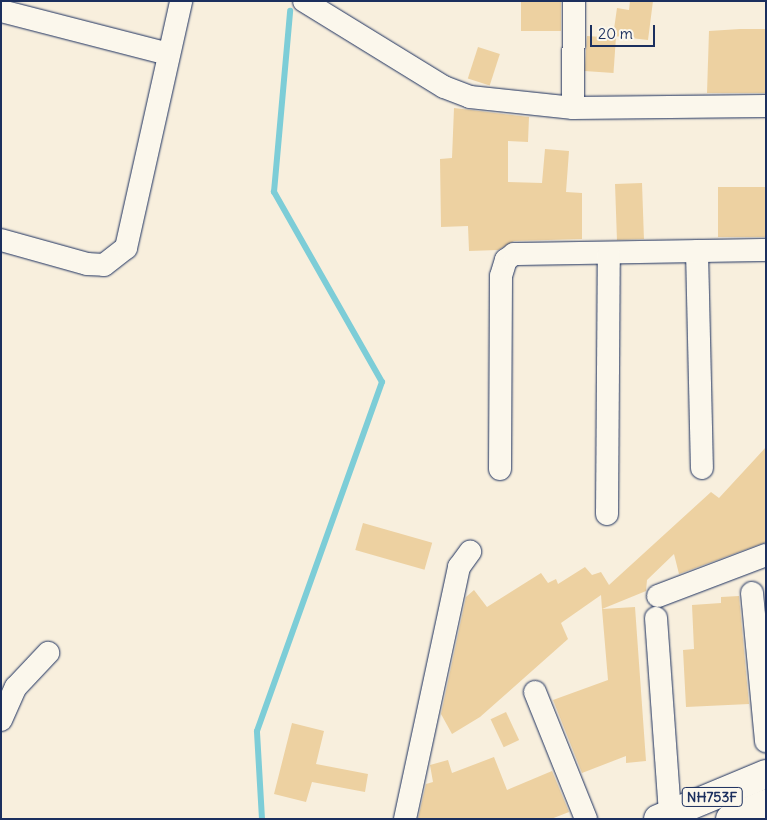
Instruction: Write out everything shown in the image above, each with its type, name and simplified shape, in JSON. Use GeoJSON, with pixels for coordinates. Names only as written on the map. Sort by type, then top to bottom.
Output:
{"type":"FeatureCollection","features":[{"type":"Feature","properties":{"kind":"highway","name":"NH753F"},"geometry":{"type":"LineString","coordinates":[[664,816],[766,774]]}},
{"type":"Feature","properties":{"kind":"highway","name":"NH753F"},"geometry":{"type":"LineString","coordinates":[[730,819],[766,804]]}},
{"type":"Feature","properties":{"kind":"street"},"geometry":{"type":"LineString","coordinates":[[1,240],[87,264],[104,266],[126,248],[181,1]]}},
{"type":"Feature","properties":{"kind":"street"},"geometry":{"type":"LineString","coordinates":[[304,1],[444,87],[470,97],[573,108],[766,106]]}},
{"type":"Feature","properties":{"kind":"street"},"geometry":{"type":"LineString","coordinates":[[573,108],[574,1]]}},
{"type":"Feature","properties":{"kind":"street"},"geometry":{"type":"LineString","coordinates":[[1,12],[168,54]]}},
{"type":"Feature","properties":{"kind":"street"},"geometry":{"type":"LineString","coordinates":[[500,469],[501,276],[506,260],[514,254],[766,250]]}},
{"type":"Feature","properties":{"kind":"street"},"geometry":{"type":"LineString","coordinates":[[697,251],[702,468]]}},
{"type":"Feature","properties":{"kind":"street"},"geometry":{"type":"LineString","coordinates":[[607,514],[609,253]]}},
{"type":"Feature","properties":{"kind":"street"},"geometry":{"type":"LineString","coordinates":[[404,819],[459,566],[470,552]]}},
{"type":"Feature","properties":{"kind":"street"},"geometry":{"type":"LineString","coordinates":[[664,816],[657,607],[766,555]]}},
{"type":"Feature","properties":{"kind":"street"},"geometry":{"type":"LineString","coordinates":[[752,593],[766,741]]}},
{"type":"Feature","properties":{"kind":"street"},"geometry":{"type":"LineString","coordinates":[[1,720],[16,687],[48,653]]}},
{"type":"Feature","properties":{"kind":"street"},"geometry":{"type":"LineString","coordinates":[[534,692],[586,819]]}},
{"type":"Feature","properties":{"kind":"building"},"geometry":{"type":"Polygon","coordinates":[[[521,1],[561,1],[561,31],[521,31],[521,1]]]}},
{"type":"Feature","properties":{"kind":"building"},"geometry":{"type":"Polygon","coordinates":[[[630,1],[653,1],[648,40],[613,36],[617,8],[629,10],[630,1]]]}},
{"type":"Feature","properties":{"kind":"building"},"geometry":{"type":"Polygon","coordinates":[[[766,29],[766,93],[707,93],[709,31],[766,29]]]}},
{"type":"Feature","properties":{"kind":"building"},"geometry":{"type":"Polygon","coordinates":[[[587,36],[616,38],[613,73],[585,71],[587,36]]]}},
{"type":"Feature","properties":{"kind":"building"},"geometry":{"type":"Polygon","coordinates":[[[478,47],[500,54],[490,85],[468,78],[478,47]]]}},
{"type":"Feature","properties":{"kind":"building"},"geometry":{"type":"Polygon","coordinates":[[[454,108],[529,117],[528,142],[508,141],[508,182],[542,183],[545,149],[569,151],[566,192],[582,193],[582,239],[514,241],[498,250],[469,251],[468,226],[441,227],[440,159],[452,158],[454,108]]]}},
{"type":"Feature","properties":{"kind":"building"},"geometry":{"type":"Polygon","coordinates":[[[642,183],[644,239],[617,240],[615,184],[642,183]]]}},
{"type":"Feature","properties":{"kind":"building"},"geometry":{"type":"Polygon","coordinates":[[[718,187],[766,187],[766,237],[718,237],[718,187]]]}},
{"type":"Feature","properties":{"kind":"building"},"geometry":{"type":"Polygon","coordinates":[[[766,447],[766,542],[679,574],[674,554],[647,580],[646,591],[602,609],[601,595],[561,623],[568,639],[480,717],[452,734],[441,714],[466,597],[474,590],[487,607],[541,573],[548,583],[556,579],[558,584],[585,567],[592,575],[601,572],[609,585],[711,492],[719,498],[766,447]]]}},
{"type":"Feature","properties":{"kind":"building"},"geometry":{"type":"Polygon","coordinates":[[[363,523],[432,543],[424,570],[355,550],[363,523]]]}},
{"type":"Feature","properties":{"kind":"building"},"geometry":{"type":"Polygon","coordinates":[[[739,596],[749,704],[686,707],[683,650],[694,649],[692,605],[721,603],[721,597],[739,596]]]}},
{"type":"Feature","properties":{"kind":"building"},"geometry":{"type":"Polygon","coordinates":[[[635,607],[646,761],[626,763],[626,756],[582,773],[553,700],[608,680],[602,609],[635,607]]]}},
{"type":"Feature","properties":{"kind":"building"},"geometry":{"type":"Polygon","coordinates":[[[506,712],[519,740],[504,747],[491,719],[506,712]]]}},
{"type":"Feature","properties":{"kind":"building"},"geometry":{"type":"Polygon","coordinates":[[[292,723],[324,731],[316,764],[368,774],[365,792],[312,782],[306,802],[274,794],[292,723]]]}},
{"type":"Feature","properties":{"kind":"building"},"geometry":{"type":"Polygon","coordinates":[[[494,757],[507,790],[552,771],[569,812],[551,819],[418,819],[426,784],[433,782],[430,765],[448,760],[452,773],[494,757]]]}},
{"type":"Feature","properties":{"kind":"waterway"},"geometry":{"type":"LineString","coordinates":[[262,819],[257,731],[382,382],[274,192],[290,11]]}}]}
